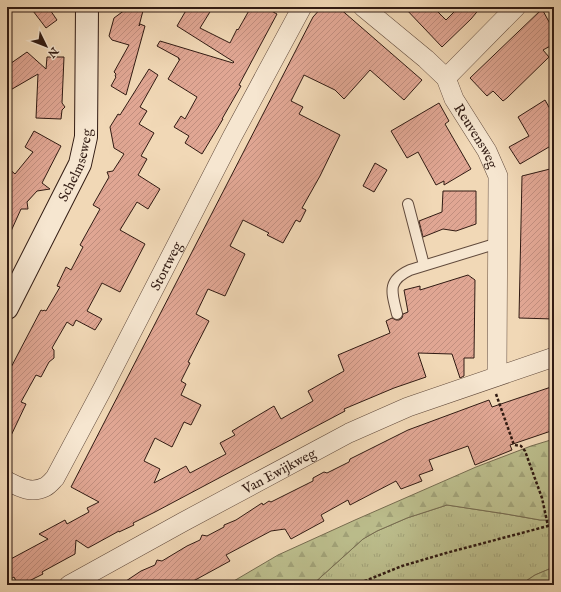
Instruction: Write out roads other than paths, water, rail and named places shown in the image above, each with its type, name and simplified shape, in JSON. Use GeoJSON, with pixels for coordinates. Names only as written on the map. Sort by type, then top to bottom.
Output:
{"type":"FeatureCollection","features":[{"type":"Feature","properties":{"kind":"main road","name":"Schelmseweg"},"geometry":{"type":"LineString","coordinates":[[7,308],[80,164],[86,137],[87,7]]}},
{"type":"Feature","properties":{"kind":"street","name":"Stortweg"},"geometry":{"type":"LineString","coordinates":[[7,481],[23,489],[35,490],[46,487],[55,478],[232,137],[302,7]]}},
{"type":"Feature","properties":{"kind":"street","name":"Reuvensweg"},"geometry":{"type":"LineString","coordinates":[[363,7],[426,59],[446,78],[454,99],[487,151],[498,176],[498,242],[494,377]]}},
{"type":"Feature","properties":{"kind":"street"},"geometry":{"type":"LineString","coordinates":[[446,78],[516,7]]}},
{"type":"Feature","properties":{"kind":"street","name":"Van Ewijkweg"},"geometry":{"type":"LineString","coordinates":[[69,585],[349,433],[408,407],[554,357]]}},
{"type":"Feature","properties":{"kind":"lane"},"geometry":{"type":"LineString","coordinates":[[408,204],[424,265]]}},
{"type":"Feature","properties":{"kind":"lane"},"geometry":{"type":"LineString","coordinates":[[397,314],[392,291],[394,283],[403,273],[498,242]]}}]}
